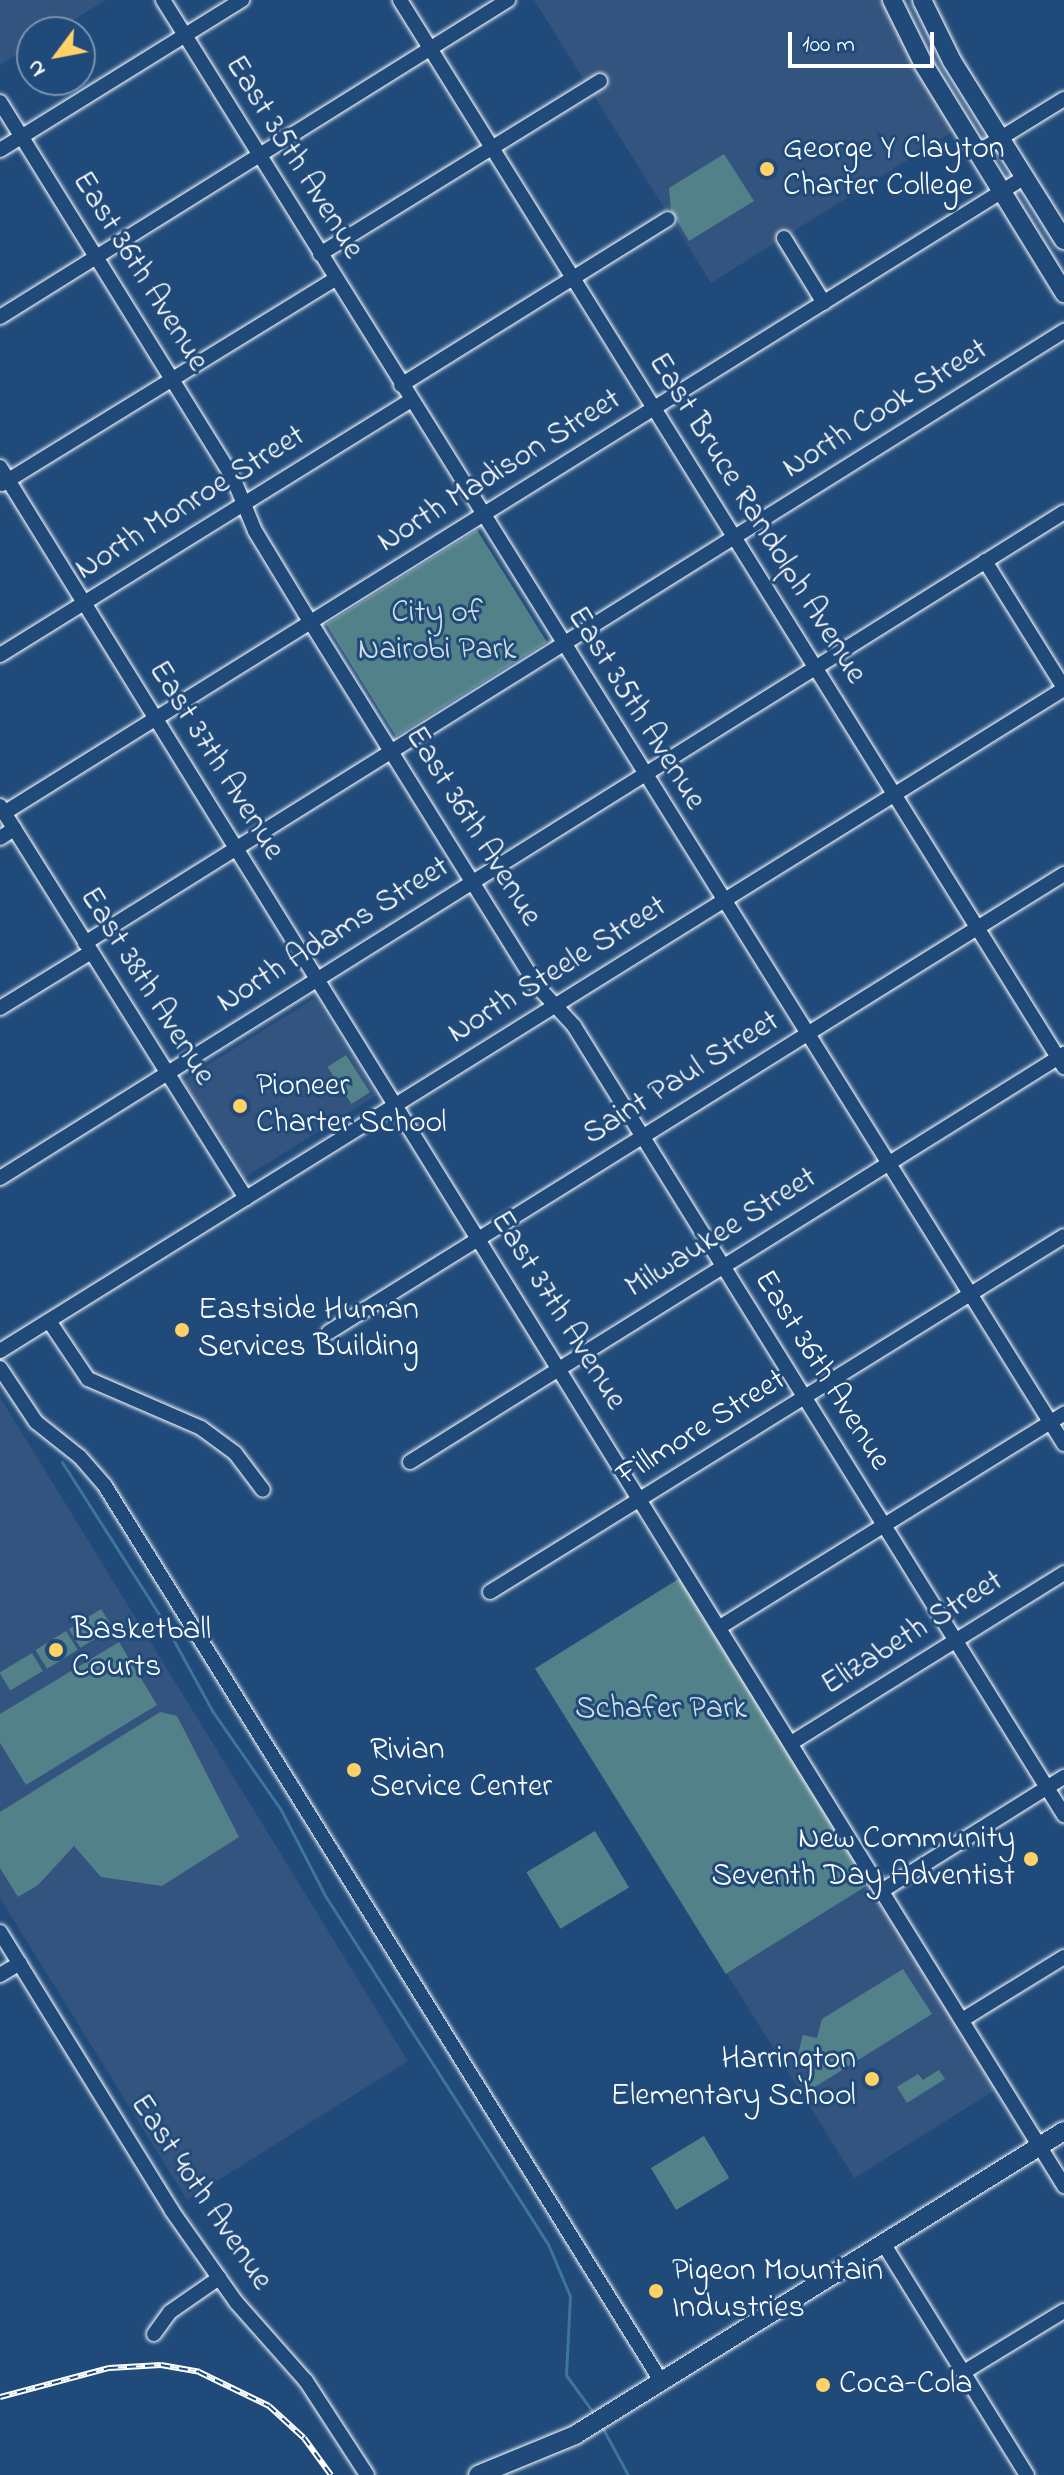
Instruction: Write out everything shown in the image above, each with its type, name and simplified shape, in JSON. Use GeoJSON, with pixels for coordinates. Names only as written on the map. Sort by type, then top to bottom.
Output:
{"type":"FeatureCollection","features":[{"type":"Feature","properties":{"kind":"main road"},"geometry":{"type":"LineString","coordinates":[[892,0],[924,65],[1064,293]]}},
{"type":"Feature","properties":{"kind":"main road"},"geometry":{"type":"LineString","coordinates":[[922,0],[1064,240]]}},
{"type":"Feature","properties":{"kind":"main road"},"geometry":{"type":"LineString","coordinates":[[478,2475],[575,2435],[1064,2131]]}},
{"type":"Feature","properties":{"kind":"street","name":"East 35th Avenue"},"geometry":{"type":"LineString","coordinates":[[163,0],[643,775],[726,901],[1064,1444]]}},
{"type":"Feature","properties":{"kind":"street"},"geometry":{"type":"LineString","coordinates":[[0,150],[242,0]]}},
{"type":"Feature","properties":{"kind":"street","name":"East Bruce Randolph Avenue"},"geometry":{"type":"LineString","coordinates":[[400,0],[1062,1059]]}},
{"type":"Feature","properties":{"kind":"street"},"geometry":{"type":"LineString","coordinates":[[0,317],[508,0]]}},
{"type":"Feature","properties":{"kind":"street"},"geometry":{"type":"LineString","coordinates":[[320,254],[600,81]]}},
{"type":"Feature","properties":{"kind":"street"},"geometry":{"type":"LineString","coordinates":[[978,152],[1064,99]]}},
{"type":"Feature","properties":{"kind":"street","name":"East 36th Avenue"},"geometry":{"type":"LineString","coordinates":[[0,102],[172,379],[311,623],[538,987],[556,1004],[724,1266],[1064,1815]]}},
{"type":"Feature","properties":{"kind":"street","name":"North Madison Street"},"geometry":{"type":"LineString","coordinates":[[2,810],[311,623],[1025,177]]}},
{"type":"Feature","properties":{"kind":"street"},"geometry":{"type":"LineString","coordinates":[[401,385],[668,219]]}},
{"type":"Feature","properties":{"kind":"street"},"geometry":{"type":"LineString","coordinates":[[784,238],[824,303]]}},
{"type":"Feature","properties":{"kind":"street"},"geometry":{"type":"LineString","coordinates":[[3,478],[335,279]]}},
{"type":"Feature","properties":{"kind":"street","name":"North Cook Street"},"geometry":{"type":"LineString","coordinates":[[0,1008],[237,849],[1064,331]]}},
{"type":"Feature","properties":{"kind":"street","name":"North Monroe Street"},"geometry":{"type":"LineString","coordinates":[[0,655],[411,400]]}},
{"type":"Feature","properties":{"kind":"street","name":"East 37th Avenue"},"geometry":{"type":"LineString","coordinates":[[3,478],[157,718],[1064,2186]]}},
{"type":"Feature","properties":{"kind":"street","name":"North Adams Street"},"geometry":{"type":"LineString","coordinates":[[0,1178],[1064,512]]}},
{"type":"Feature","properties":{"kind":"street"},"geometry":{"type":"LineString","coordinates":[[985,561],[1064,688]]}},
{"type":"Feature","properties":{"kind":"street","name":"North Steele Street"},"geometry":{"type":"LineString","coordinates":[[0,1351],[1064,688]]}},
{"type":"Feature","properties":{"kind":"street","name":"East 38th Avenue"},"geometry":{"type":"LineString","coordinates":[[2,810],[246,1198]]}},
{"type":"Feature","properties":{"kind":"street"},"geometry":{"type":"LineString","coordinates":[[0,838],[14,829]]}},
{"type":"Feature","properties":{"kind":"street","name":"Saint Paul Street"},"geometry":{"type":"LineString","coordinates":[[329,1332],[1064,874]]}},
{"type":"Feature","properties":{"kind":"street","name":"Milwaukee Street"},"geometry":{"type":"LineString","coordinates":[[410,1462],[1062,1059]]}},
{"type":"Feature","properties":{"kind":"street","name":"Fillmore Street"},"geometry":{"type":"LineString","coordinates":[[490,1592],[1064,1236]]}},
{"type":"Feature","properties":{"kind":"street"},"geometry":{"type":"LineString","coordinates":[[49,1321],[88,1379],[206,1431],[240,1458],[263,1490]]}},
{"type":"Feature","properties":{"kind":"street"},"geometry":{"type":"LineString","coordinates":[[0,1368],[36,1422],[86,1463],[105,1486],[661,2381]]}},
{"type":"Feature","properties":{"kind":"street"},"geometry":{"type":"LineString","coordinates":[[720,1627],[1064,1414]]}},
{"type":"Feature","properties":{"kind":"street","name":"Elizabeth Street"},"geometry":{"type":"LineString","coordinates":[[791,1743],[1064,1573]]}},
{"type":"Feature","properties":{"kind":"street"},"geometry":{"type":"LineString","coordinates":[[883,1890],[1064,1777]]}},
{"type":"Feature","properties":{"kind":"street","name":"East 40th Avenue"},"geometry":{"type":"LineString","coordinates":[[0,1932],[219,2278],[306,2381],[367,2475]]}},
{"type":"Feature","properties":{"kind":"street"},"geometry":{"type":"LineString","coordinates":[[962,2020],[1064,1957]]}},
{"type":"Feature","properties":{"kind":"street"},"geometry":{"type":"LineString","coordinates":[[0,1975],[20,1963]]}},
{"type":"Feature","properties":{"kind":"street"},"geometry":{"type":"LineString","coordinates":[[883,2243],[1027,2475]]}},
{"type":"Feature","properties":{"kind":"street"},"geometry":{"type":"LineString","coordinates":[[154,2334],[170,2312],[219,2278]]}},
{"type":"Feature","properties":{"kind":"street"},"geometry":{"type":"LineString","coordinates":[[964,2372],[1064,2311]]}},
{"type":"Feature","properties":{"kind":"shaded area"},"geometry":{"type":"Polygon","coordinates":[[[0,0],[106,0],[80,16],[16,16],[16,55],[0,65],[0,0]]]}},
{"type":"Feature","properties":{"kind":"shaded area","name":"George Y Clayton Charter College"},"geometry":{"type":"Polygon","coordinates":[[[534,0],[892,0],[962,126],[711,283],[534,0]]]}},
{"type":"Feature","properties":{"kind":"shaded area"},"geometry":{"type":"Polygon","coordinates":[[[315,998],[376,1096],[244,1178],[184,1080],[315,998]]]}},
{"type":"Feature","properties":{"kind":"shaded area"},"geometry":{"type":"Polygon","coordinates":[[[0,1397],[408,2061],[187,2200],[0,1898],[0,1397]]]}},
{"type":"Feature","properties":{"kind":"shaded area"},"geometry":{"type":"Polygon","coordinates":[[[870,1884],[998,2088],[854,2178],[727,1974],[870,1884]]]}},
{"type":"Feature","properties":{"kind":"green space"},"geometry":{"type":"Polygon","coordinates":[[[724,154],[754,201],[689,241],[671,211],[669,188],[724,154]]]}},
{"type":"Feature","properties":{"kind":"green space","name":"City of Nairobi Park"},"geometry":{"type":"Polygon","coordinates":[[[477,530],[547,642],[396,736],[326,624],[477,530]]]}},
{"type":"Feature","properties":{"kind":"green space"},"geometry":{"type":"Polygon","coordinates":[[[346,1055],[370,1092],[352,1104],[328,1067],[346,1055]]]}},
{"type":"Feature","properties":{"kind":"green space","name":"Schafer Park"},"geometry":{"type":"Polygon","coordinates":[[[680,1578],[871,1883],[726,1974],[535,1669],[680,1578]]]}},
{"type":"Feature","properties":{"kind":"green space"},"geometry":{"type":"Polygon","coordinates":[[[101,1609],[113,1628],[80,1648],[69,1629],[101,1609]]]}},
{"type":"Feature","properties":{"kind":"green space","name":"Basketball Courts"},"geometry":{"type":"Polygon","coordinates":[[[66,1631],[78,1650],[47,1669],[35,1650],[66,1631]]]}},
{"type":"Feature","properties":{"kind":"green space"},"geometry":{"type":"Polygon","coordinates":[[[119,1642],[157,1705],[26,1785],[0,1743],[0,1714],[119,1642]]]}},
{"type":"Feature","properties":{"kind":"green space"},"geometry":{"type":"Polygon","coordinates":[[[32,1653],[43,1671],[10,1691],[0,1672],[32,1653]]]}},
{"type":"Feature","properties":{"kind":"green space"},"geometry":{"type":"Polygon","coordinates":[[[160,1712],[177,1716],[239,1837],[162,1886],[101,1877],[74,1846],[38,1885],[18,1897],[0,1868],[0,1812],[160,1712]]]}},
{"type":"Feature","properties":{"kind":"green space"},"geometry":{"type":"Polygon","coordinates":[[[595,1831],[629,1888],[560,1929],[526,1872],[595,1831]]]}},
{"type":"Feature","properties":{"kind":"green space"},"geometry":{"type":"Polygon","coordinates":[[[903,1969],[932,2014],[810,2090],[806,2083],[812,2062],[797,2058],[803,2035],[817,2038],[822,2019],[903,1969]]]}},
{"type":"Feature","properties":{"kind":"green space"},"geometry":{"type":"Polygon","coordinates":[[[939,2070],[945,2079],[907,2103],[897,2087],[918,2074],[923,2080],[939,2070]]]}},
{"type":"Feature","properties":{"kind":"green space"},"geometry":{"type":"Polygon","coordinates":[[[704,2136],[729,2178],[676,2210],[651,2168],[704,2136]]]}},
{"type":"Feature","properties":{"kind":"waterway"},"geometry":{"type":"LineString","coordinates":[[62,1462],[162,1619],[213,1712],[281,1810],[326,1897],[548,2244],[570,2296],[566,2375],[595,2415]]}},
{"type":"Feature","properties":{"kind":"waterway"},"geometry":{"type":"LineString","coordinates":[[601,2425],[628,2475]]}},
{"type":"Feature","properties":{"kind":"railway"},"geometry":{"type":"LineString","coordinates":[[0,2397],[109,2368],[161,2365],[199,2372],[269,2406],[304,2438],[331,2475]]}},
{"type":"Feature","properties":{"kind":"place","name":"George Y Clayton Charter College"},"geometry":{"type":"Point","coordinates":[767,169]}},
{"type":"Feature","properties":{"kind":"place","name":"Pioneer Charter School"},"geometry":{"type":"Point","coordinates":[240,1106]}},
{"type":"Feature","properties":{"kind":"place","name":"Eastside Human Services Building"},"geometry":{"type":"Point","coordinates":[182,1330]}},
{"type":"Feature","properties":{"kind":"place","name":"Basketball Courts"},"geometry":{"type":"Point","coordinates":[56,1650]}},
{"type":"Feature","properties":{"kind":"place","name":"Rivian Service Center"},"geometry":{"type":"Point","coordinates":[354,1770]}},
{"type":"Feature","properties":{"kind":"place","name":"New Community Seventh Day Adventist"},"geometry":{"type":"Point","coordinates":[1031,1859]}},
{"type":"Feature","properties":{"kind":"place","name":"Harrington Elementary School"},"geometry":{"type":"Point","coordinates":[872,2079]}},
{"type":"Feature","properties":{"kind":"place","name":"Pigeon Mountain Industries"},"geometry":{"type":"Point","coordinates":[656,2291]}},
{"type":"Feature","properties":{"kind":"place","name":"Coca-Cola"},"geometry":{"type":"Point","coordinates":[823,2385]}}]}
